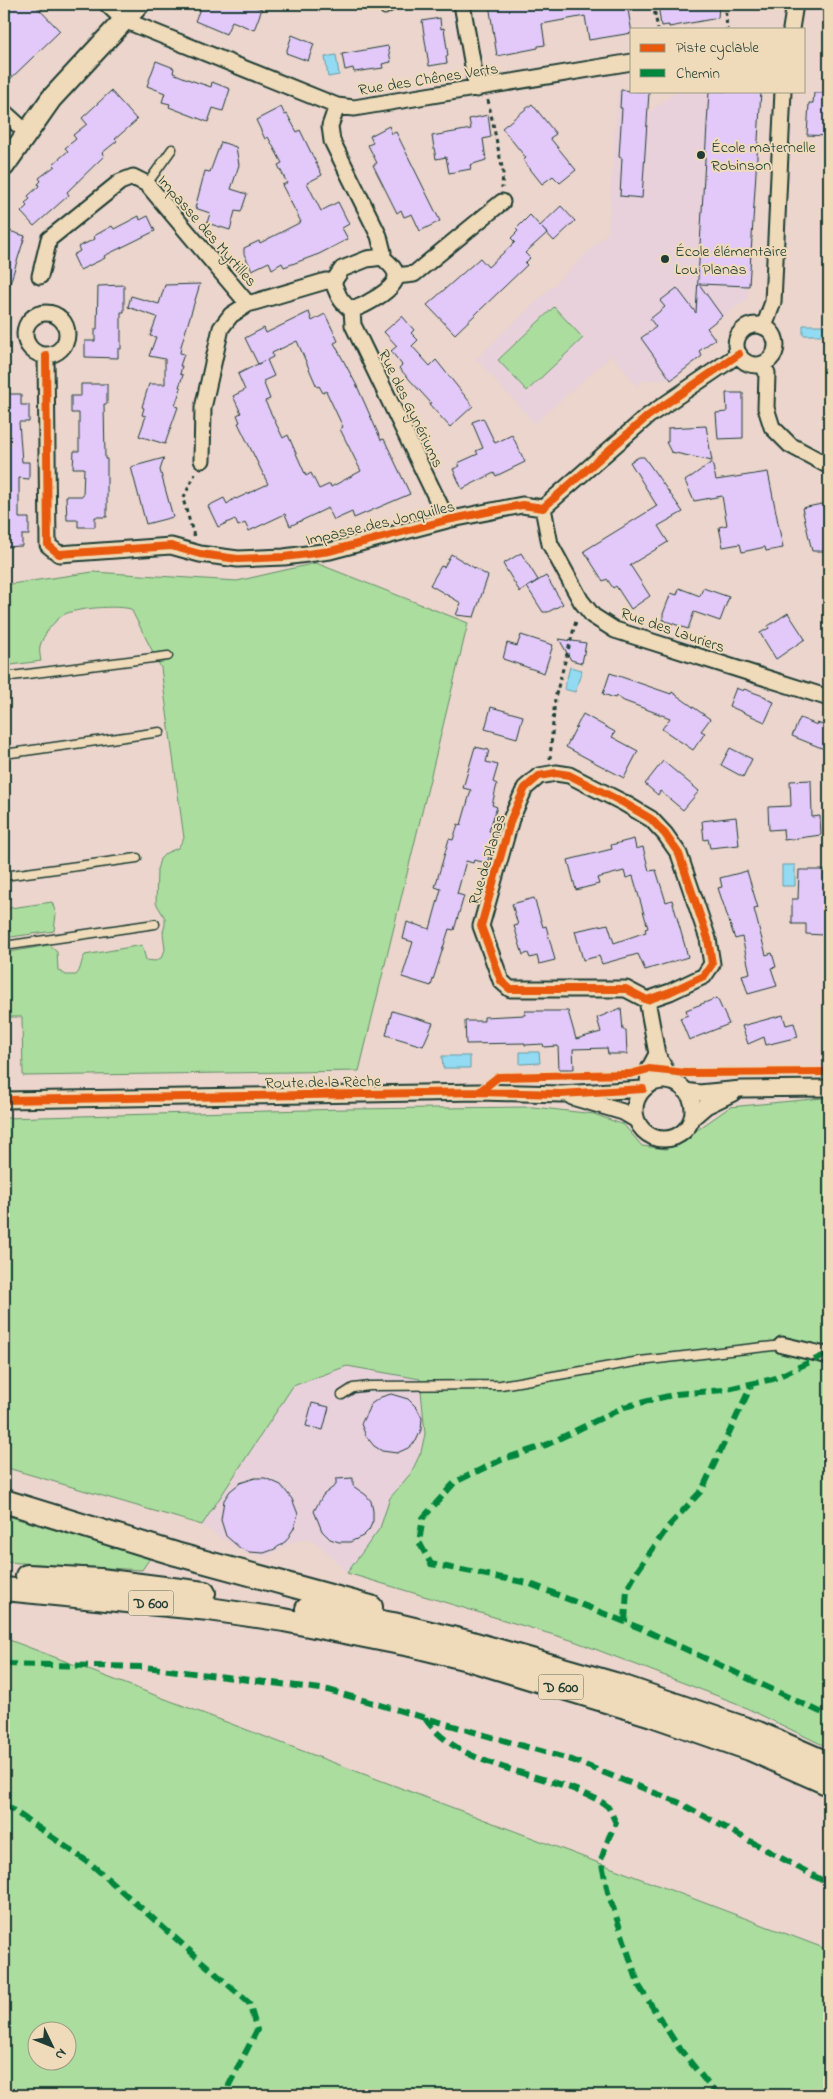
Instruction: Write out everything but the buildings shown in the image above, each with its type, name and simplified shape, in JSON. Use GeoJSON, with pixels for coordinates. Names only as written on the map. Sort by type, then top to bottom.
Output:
{"type":"FeatureCollection","features":[{"type":"Feature","properties":{"kind":"main road"},"geometry":{"type":"LineString","coordinates":[[4,166],[26,132],[51,99],[139,4]]}},
{"type":"Feature","properties":{"kind":"main road"},"geometry":{"type":"LineString","coordinates":[[4,1501],[176,1554],[451,1628],[472,1644]]}},
{"type":"Feature","properties":{"kind":"main road","name":"D 600"},"geometry":{"type":"LineString","coordinates":[[7,1586],[100,1580],[209,1594],[393,1624],[615,1684],[758,1732],[829,1764]]}},
{"type":"Feature","properties":{"kind":"main road","name":"D 600"},"geometry":{"type":"LineString","coordinates":[[7,1586],[209,1609],[284,1620],[415,1646],[468,1659],[652,1715],[750,1749],[829,1784]]}},
{"type":"Feature","properties":{"kind":"street"},"geometry":{"type":"LineString","coordinates":[[107,4],[124,20]]}},
{"type":"Feature","properties":{"kind":"street"},"geometry":{"type":"LineString","coordinates":[[462,4],[482,88]]}},
{"type":"Feature","properties":{"kind":"street"},"geometry":{"type":"LineString","coordinates":[[791,28],[795,4]]}},
{"type":"Feature","properties":{"kind":"street","name":"Rue des Chênes Verts"},"geometry":{"type":"LineString","coordinates":[[124,20],[337,106],[354,108],[630,62]]}},
{"type":"Feature","properties":{"kind":"street"},"geometry":{"type":"LineString","coordinates":[[764,327],[773,302],[783,92]]}},
{"type":"Feature","properties":{"kind":"street"},"geometry":{"type":"LineString","coordinates":[[337,106],[330,126],[332,141],[379,236],[383,252],[382,257]]}},
{"type":"Feature","properties":{"kind":"street"},"geometry":{"type":"LineString","coordinates":[[4,112],[26,132]]}},
{"type":"Feature","properties":{"kind":"street","name":"Impasse des Myrtilles"},"geometry":{"type":"LineString","coordinates":[[40,276],[49,239],[120,182],[133,177],[147,184],[248,304]]}},
{"type":"Feature","properties":{"kind":"street"},"geometry":{"type":"LineString","coordinates":[[396,276],[414,274],[502,202]]}},
{"type":"Feature","properties":{"kind":"street"},"geometry":{"type":"LineString","coordinates":[[202,460],[203,408],[221,328],[231,315],[248,304],[326,281],[333,282],[342,269],[367,259],[382,257],[392,266],[396,276],[393,285],[374,300],[352,310]]}},
{"type":"Feature","properties":{"kind":"street","name":"Rue des Gynériums"},"geometry":{"type":"LineString","coordinates":[[333,282],[339,299],[352,310],[353,325],[446,520]]}},
{"type":"Feature","properties":{"kind":"street"},"geometry":{"type":"LineString","coordinates":[[751,326],[764,327],[774,336],[776,350],[768,361],[762,364],[748,364],[738,354],[737,341],[744,329],[751,326]]}},
{"type":"Feature","properties":{"kind":"street"},"geometry":{"type":"LineString","coordinates":[[543,508],[648,416],[738,354]]}},
{"type":"Feature","properties":{"kind":"street","name":"Impasse des Jonquilles"},"geometry":{"type":"LineString","coordinates":[[46,355],[48,545],[59,554],[171,546],[200,554],[238,559],[284,557],[330,551],[446,520],[522,505],[543,508]]}},
{"type":"Feature","properties":{"kind":"street"},"geometry":{"type":"LineString","coordinates":[[762,364],[767,373],[766,408],[772,428],[790,445],[829,466]]}},
{"type":"Feature","properties":{"kind":"street","name":"Rue des Lauriers"},"geometry":{"type":"LineString","coordinates":[[543,508],[550,544],[581,601],[593,616],[615,630],[829,698]]}},
{"type":"Feature","properties":{"kind":"street"},"geometry":{"type":"LineString","coordinates":[[548,774],[556,772],[569,776],[644,815],[665,834],[679,854],[708,939],[712,964],[704,976],[648,1000],[657,1054],[679,1086],[691,1099],[693,1108],[692,1118]]}},
{"type":"Feature","properties":{"kind":"street","name":"Rue de Planas"},"geometry":{"type":"LineString","coordinates":[[548,774],[539,776],[525,788],[511,819],[481,926],[501,981],[510,989],[626,989],[648,1000]]}},
{"type":"Feature","properties":{"kind":"street"},"geometry":{"type":"LineString","coordinates":[[646,1088],[649,1069],[657,1054]]}},
{"type":"Feature","properties":{"kind":"street"},"geometry":{"type":"LineString","coordinates":[[741,1089],[706,1106],[692,1118],[682,1134],[664,1140],[646,1134],[639,1127],[635,1119],[635,1103],[646,1088],[656,1082],[679,1086],[699,1093],[741,1089],[829,1088]]}},
{"type":"Feature","properties":{"kind":"street","name":"Route de la Rèche"},"geometry":{"type":"LineString","coordinates":[[4,1100],[479,1092],[561,1094],[646,1088]]}},
{"type":"Feature","properties":{"kind":"street","name":"Route de la Rèche"},"geometry":{"type":"LineString","coordinates":[[561,1094],[623,1112],[635,1119]]}},
{"type":"Feature","properties":{"kind":"street"},"geometry":{"type":"LineString","coordinates":[[782,1345],[825,1355],[829,1353]]}},
{"type":"Feature","properties":{"kind":"lane"},"geometry":{"type":"LineString","coordinates":[[385,10],[396,4]]}},
{"type":"Feature","properties":{"kind":"lane"},"geometry":{"type":"LineString","coordinates":[[147,184],[172,149]]}},
{"type":"Feature","properties":{"kind":"lane"},"geometry":{"type":"LineString","coordinates":[[4,677],[168,656]]}},
{"type":"Feature","properties":{"kind":"lane"},"geometry":{"type":"LineString","coordinates":[[4,754],[160,732]]}},
{"type":"Feature","properties":{"kind":"lane"},"geometry":{"type":"LineString","coordinates":[[4,876],[137,858]]}},
{"type":"Feature","properties":{"kind":"lane"},"geometry":{"type":"LineString","coordinates":[[4,946],[155,924]]}},
{"type":"Feature","properties":{"kind":"lane"},"geometry":{"type":"LineString","coordinates":[[342,1395],[353,1388],[370,1386],[501,1385],[640,1361],[782,1345]]}},
{"type":"Feature","properties":{"kind":"path"},"geometry":{"type":"LineString","coordinates":[[653,4],[658,28]]}},
{"type":"Feature","properties":{"kind":"path"},"geometry":{"type":"LineString","coordinates":[[724,4],[727,28]]}},
{"type":"Feature","properties":{"kind":"path"},"geometry":{"type":"LineString","coordinates":[[482,88],[503,172],[502,202]]}},
{"type":"Feature","properties":{"kind":"path"},"geometry":{"type":"LineString","coordinates":[[200,554],[183,499],[202,460]]}},
{"type":"Feature","properties":{"kind":"path"},"geometry":{"type":"LineString","coordinates":[[548,774],[555,698],[581,601]]}},
{"type":"Feature","properties":{"kind":"shaded area","name":"École élémentaire Lou Planas"},"geometry":{"type":"Polygon","coordinates":[[[618,89],[630,90],[630,92],[649,92],[648,112],[677,92],[761,92],[747,299],[707,327],[715,339],[699,351],[702,356],[671,380],[644,380],[637,386],[612,355],[535,423],[476,359],[608,233],[618,89]]]}},
{"type":"Feature","properties":{"kind":"shaded area"},"geometry":{"type":"Polygon","coordinates":[[[347,1366],[420,1379],[425,1434],[421,1452],[411,1473],[390,1498],[380,1528],[347,1573],[321,1546],[307,1538],[290,1543],[269,1556],[255,1555],[241,1551],[202,1525],[293,1386],[347,1366]]]}},
{"type":"Feature","properties":{"kind":"green space"},"geometry":{"type":"Polygon","coordinates":[[[554,307],[583,338],[527,391],[498,360],[554,307]]]}},
{"type":"Feature","properties":{"kind":"green space"},"geometry":{"type":"Polygon","coordinates":[[[316,563],[468,623],[359,1071],[23,1076],[22,1017],[4,1017],[4,953],[49,945],[57,952],[58,970],[66,975],[76,975],[85,955],[142,945],[146,960],[155,961],[161,958],[165,950],[163,932],[165,918],[156,903],[157,870],[160,859],[166,853],[178,848],[184,838],[161,668],[131,609],[116,607],[96,608],[63,615],[49,629],[41,642],[41,661],[4,666],[4,585],[93,572],[237,581],[316,563]]]}},
{"type":"Feature","properties":{"kind":"green space"},"geometry":{"type":"Polygon","coordinates":[[[52,902],[56,914],[54,931],[4,938],[4,909],[52,902]]]}},
{"type":"Feature","properties":{"kind":"green space"},"geometry":{"type":"Polygon","coordinates":[[[823,1098],[829,1150],[829,1748],[736,1703],[574,1641],[347,1573],[380,1528],[390,1498],[411,1473],[421,1452],[425,1434],[420,1379],[347,1366],[293,1386],[202,1525],[4,1467],[4,1118],[346,1109],[533,1107],[594,1114],[624,1125],[642,1146],[666,1149],[730,1107],[823,1098]]]}},
{"type":"Feature","properties":{"kind":"green space"},"geometry":{"type":"Polygon","coordinates":[[[4,1515],[150,1558],[142,1570],[4,1562],[4,1515]]]}},
{"type":"Feature","properties":{"kind":"green space"},"geometry":{"type":"Polygon","coordinates":[[[4,1638],[829,1950],[829,2095],[4,2095],[4,1638]]]}},
{"type":"Feature","properties":{"kind":"water"},"geometry":{"type":"Polygon","coordinates":[[[336,55],[339,75],[328,77],[325,57],[336,55]]]}},
{"type":"Feature","properties":{"kind":"water"},"geometry":{"type":"Polygon","coordinates":[[[803,325],[822,325],[826,331],[820,335],[803,335],[803,325]]]}},
{"type":"Feature","properties":{"kind":"water"},"geometry":{"type":"Polygon","coordinates":[[[570,667],[582,670],[575,692],[564,689],[570,667]]]}},
{"type":"Feature","properties":{"kind":"water"},"geometry":{"type":"Polygon","coordinates":[[[782,865],[795,865],[795,886],[782,886],[782,865]]]}},
{"type":"Feature","properties":{"kind":"water"},"geometry":{"type":"Polygon","coordinates":[[[520,1052],[539,1052],[540,1063],[520,1064],[520,1052]]]}},
{"type":"Feature","properties":{"kind":"water"},"geometry":{"type":"Polygon","coordinates":[[[442,1056],[470,1056],[470,1068],[443,1068],[442,1056]]]}},
{"type":"Feature","properties":{"kind":"marked path"},"geometry":{"type":"LineString","coordinates":[[825,1355],[773,1379],[723,1390],[676,1394],[624,1407],[546,1445],[501,1460],[455,1482],[423,1518],[419,1542],[431,1564],[528,1583],[640,1628],[829,1716]]}},
{"type":"Feature","properties":{"kind":"marked path"},"geometry":{"type":"LineString","coordinates":[[625,1622],[627,1589],[668,1527],[702,1490],[752,1384]]}},
{"type":"Feature","properties":{"kind":"marked path"},"geometry":{"type":"LineString","coordinates":[[4,1664],[145,1667],[328,1690],[572,1760],[678,1802],[829,1884]]}},
{"type":"Feature","properties":{"kind":"marked path"},"geometry":{"type":"LineString","coordinates":[[425,1718],[438,1734],[454,1746],[473,1756],[576,1790],[604,1803],[608,1808],[616,1823],[601,1860],[608,1892],[639,1986],[679,2048],[717,2095]]}},
{"type":"Feature","properties":{"kind":"marked path"},"geometry":{"type":"LineString","coordinates":[[4,1804],[91,1864],[249,2003],[257,2030],[229,2085],[228,2095]]}},
{"type":"Feature","properties":{"kind":"cycle path"},"geometry":{"type":"LineString","coordinates":[[46,355],[48,545],[59,554],[171,546],[200,554],[238,559],[284,557],[330,551],[447,520],[522,505],[543,508],[648,416],[739,354]]}},
{"type":"Feature","properties":{"kind":"cycle path"},"geometry":{"type":"LineString","coordinates":[[556,773],[569,775],[624,803],[651,819],[665,834],[679,854],[708,939],[712,964],[704,976],[670,992],[647,1000],[626,989],[510,989],[501,981],[481,926],[511,819],[525,788],[539,776],[556,773]]}},
{"type":"Feature","properties":{"kind":"cycle path"},"geometry":{"type":"LineString","coordinates":[[479,1092],[498,1077],[630,1074],[649,1069],[686,1073],[829,1072]]}},
{"type":"Feature","properties":{"kind":"cycle path"},"geometry":{"type":"LineString","coordinates":[[4,1100],[479,1092],[561,1094],[643,1089]]}},
{"type":"Feature","properties":{"kind":"place","name":"École maternelle Robinson"},"geometry":{"type":"Point","coordinates":[701,155]}},
{"type":"Feature","properties":{"kind":"place","name":"École élémentaire Lou Planas"},"geometry":{"type":"Point","coordinates":[665,259]}}]}
